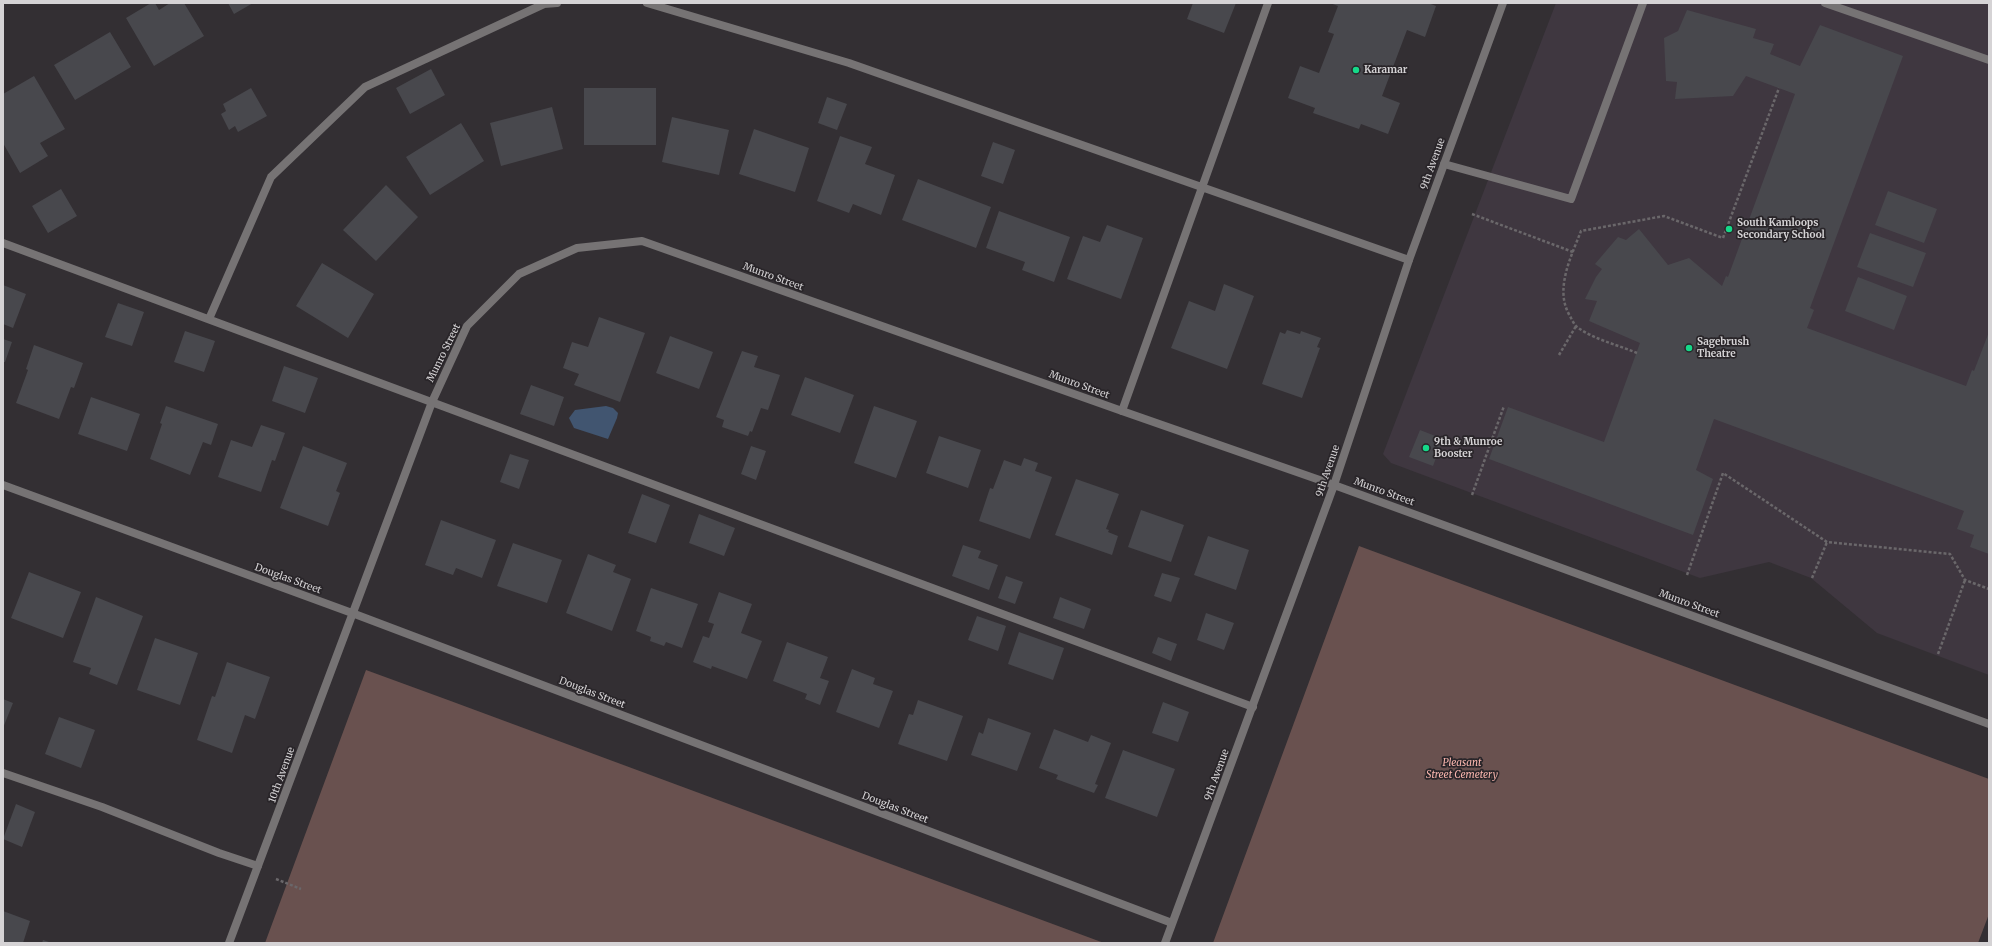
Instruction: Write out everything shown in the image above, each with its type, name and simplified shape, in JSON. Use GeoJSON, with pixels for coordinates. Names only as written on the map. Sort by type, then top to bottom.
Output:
{"type":"FeatureCollection","features":[{"type":"Feature","properties":{"kind":"street"},"geometry":{"type":"LineString","coordinates":[[209,320],[271,177],[364,87],[544,3],[557,3]]}},
{"type":"Feature","properties":{"kind":"street"},"geometry":{"type":"LineString","coordinates":[[647,3],[849,63],[1409,260]]}},
{"type":"Feature","properties":{"kind":"street"},"geometry":{"type":"LineString","coordinates":[[1122,411],[1268,3]]}},
{"type":"Feature","properties":{"kind":"street","name":"9th Avenue"},"geometry":{"type":"LineString","coordinates":[[1165,943],[1334,484],[1409,260],[1503,3]]}},
{"type":"Feature","properties":{"kind":"street"},"geometry":{"type":"LineString","coordinates":[[1444,164],[1571,199],[1643,3]]}},
{"type":"Feature","properties":{"kind":"street"},"geometry":{"type":"LineString","coordinates":[[1825,3],[1989,60]]}},
{"type":"Feature","properties":{"kind":"street","name":"Munro Street"},"geometry":{"type":"LineString","coordinates":[[352,613],[432,402],[467,326],[519,274],[578,248],[642,241],[1122,411],[1334,484],[1989,724]]}},
{"type":"Feature","properties":{"kind":"street"},"geometry":{"type":"LineString","coordinates":[[3,243],[1253,707]]}},
{"type":"Feature","properties":{"kind":"street","name":"Douglas Street"},"geometry":{"type":"LineString","coordinates":[[3,485],[352,613],[1172,923]]}},
{"type":"Feature","properties":{"kind":"street","name":"10th Avenue"},"geometry":{"type":"LineString","coordinates":[[229,943],[352,613]]}},
{"type":"Feature","properties":{"kind":"street"},"geometry":{"type":"LineString","coordinates":[[3,773],[102,807],[257,869]]}},
{"type":"Feature","properties":{"kind":"path"},"geometry":{"type":"LineString","coordinates":[[1637,352],[1595,336],[1576,326],[1566,309],[1564,289],[1567,266],[1581,231],[1664,216],[1723,238],[1779,88]]}},
{"type":"Feature","properties":{"kind":"path"},"geometry":{"type":"LineString","coordinates":[[1472,214],[1573,252]]}},
{"type":"Feature","properties":{"kind":"path"},"geometry":{"type":"LineString","coordinates":[[1559,354],[1576,326]]}},
{"type":"Feature","properties":{"kind":"path"},"geometry":{"type":"LineString","coordinates":[[1472,494],[1504,406]]}},
{"type":"Feature","properties":{"kind":"path"},"geometry":{"type":"LineString","coordinates":[[1687,575],[1723,473],[1827,542],[1950,554],[1965,580],[1989,589]]}},
{"type":"Feature","properties":{"kind":"path"},"geometry":{"type":"LineString","coordinates":[[1812,578],[1827,542]]}},
{"type":"Feature","properties":{"kind":"path"},"geometry":{"type":"LineString","coordinates":[[1938,654],[1965,580]]}},
{"type":"Feature","properties":{"kind":"path"},"geometry":{"type":"LineString","coordinates":[[257,869],[302,889]]}},
{"type":"Feature","properties":{"kind":"shaded area","name":"South Kamloops Secondary School"},"geometry":{"type":"Polygon","coordinates":[[[1556,3],[1989,3],[1989,675],[1877,633],[1811,578],[1769,562],[1700,578],[1391,463],[1383,454],[1556,3]]]}},
{"type":"Feature","properties":{"kind":"green space","name":"Pleasant Street Cemetery"},"geometry":{"type":"Polygon","coordinates":[[[1359,546],[1989,779],[1989,914],[1978,943],[1213,943],[1359,546]]]}},
{"type":"Feature","properties":{"kind":"green space"},"geometry":{"type":"Polygon","coordinates":[[[366,670],[448,700],[1104,943],[265,943],[366,670]]]}},
{"type":"Feature","properties":{"kind":"water"},"geometry":{"type":"Polygon","coordinates":[[[606,406],[613,408],[618,413],[608,439],[574,428],[569,418],[575,410],[606,406]]]}},
{"type":"Feature","properties":{"kind":"building"},"geometry":{"type":"Polygon","coordinates":[[[151,3],[155,3],[159,10],[170,3],[184,3],[204,36],[154,66],[126,18],[151,3]]]}},
{"type":"Feature","properties":{"kind":"building"},"geometry":{"type":"Polygon","coordinates":[[[228,3],[253,3],[234,14],[228,3]]]}},
{"type":"Feature","properties":{"kind":"building"},"geometry":{"type":"Polygon","coordinates":[[[1193,3],[1236,3],[1224,33],[1187,19],[1193,3]]]}},
{"type":"Feature","properties":{"kind":"building","name":"Karamar"},"geometry":{"type":"Polygon","coordinates":[[[1330,3],[1428,3],[1436,6],[1425,37],[1407,30],[1382,96],[1400,103],[1388,134],[1361,124],[1359,129],[1313,113],[1315,108],[1288,98],[1300,66],[1319,73],[1334,34],[1328,32],[1338,6],[1330,3]]]}},
{"type":"Feature","properties":{"kind":"building"},"geometry":{"type":"Polygon","coordinates":[[[1687,10],[1756,29],[1753,38],[1774,44],[1770,54],[1800,66],[1820,25],[1903,56],[1810,308],[1814,310],[1807,328],[1966,386],[1972,370],[1974,371],[1989,332],[1989,554],[1970,547],[1974,535],[1957,529],[1964,511],[1714,419],[1696,470],[1713,479],[1693,535],[1489,459],[1508,407],[1604,442],[1640,343],[1589,321],[1597,301],[1585,299],[1596,277],[1602,269],[1595,264],[1618,237],[1626,240],[1639,229],[1668,265],[1689,258],[1722,286],[1726,276],[1728,277],[1795,94],[1746,76],[1733,96],[1675,99],[1677,82],[1666,81],[1664,38],[1678,31],[1687,10]]]}},
{"type":"Feature","properties":{"kind":"building"},"geometry":{"type":"Polygon","coordinates":[[[110,32],[131,67],[75,100],[54,65],[110,32]]]}},
{"type":"Feature","properties":{"kind":"building"},"geometry":{"type":"Polygon","coordinates":[[[431,69],[445,95],[410,114],[396,88],[431,69]]]}},
{"type":"Feature","properties":{"kind":"building"},"geometry":{"type":"Polygon","coordinates":[[[34,76],[65,129],[40,143],[48,156],[20,173],[3,143],[3,94],[34,76]]]}},
{"type":"Feature","properties":{"kind":"building"},"geometry":{"type":"Polygon","coordinates":[[[251,88],[267,116],[238,132],[235,126],[229,130],[221,114],[226,111],[223,104],[251,88]]]}},
{"type":"Feature","properties":{"kind":"building"},"geometry":{"type":"Polygon","coordinates":[[[584,88],[656,88],[656,145],[584,145],[584,88]]]}},
{"type":"Feature","properties":{"kind":"building"},"geometry":{"type":"Polygon","coordinates":[[[827,97],[847,104],[837,130],[818,123],[827,97]]]}},
{"type":"Feature","properties":{"kind":"building"},"geometry":{"type":"Polygon","coordinates":[[[552,107],[563,149],[501,166],[490,123],[552,107]]]}},
{"type":"Feature","properties":{"kind":"building"},"geometry":{"type":"Polygon","coordinates":[[[672,117],[729,130],[719,175],[662,162],[672,117]]]}},
{"type":"Feature","properties":{"kind":"building"},"geometry":{"type":"Polygon","coordinates":[[[461,123],[484,161],[430,195],[406,157],[461,123]]]}},
{"type":"Feature","properties":{"kind":"building"},"geometry":{"type":"Polygon","coordinates":[[[754,129],[809,148],[795,192],[739,174],[754,129]]]}},
{"type":"Feature","properties":{"kind":"building"},"geometry":{"type":"Polygon","coordinates":[[[840,136],[872,147],[865,164],[895,175],[881,215],[853,204],[849,213],[817,201],[840,136]]]}},
{"type":"Feature","properties":{"kind":"building"},"geometry":{"type":"Polygon","coordinates":[[[993,142],[1015,150],[1003,184],[981,176],[993,142]]]}},
{"type":"Feature","properties":{"kind":"building"},"geometry":{"type":"Polygon","coordinates":[[[918,179],[991,207],[976,248],[902,220],[918,179]]]}},
{"type":"Feature","properties":{"kind":"building"},"geometry":{"type":"Polygon","coordinates":[[[386,185],[418,217],[376,261],[343,230],[386,185]]]}},
{"type":"Feature","properties":{"kind":"building"},"geometry":{"type":"Polygon","coordinates":[[[61,189],[77,216],[48,233],[32,206],[61,189]]]}},
{"type":"Feature","properties":{"kind":"building"},"geometry":{"type":"Polygon","coordinates":[[[1888,191],[1937,209],[1924,243],[1875,225],[1888,191]]]}},
{"type":"Feature","properties":{"kind":"building"},"geometry":{"type":"Polygon","coordinates":[[[999,211],[1070,237],[1054,282],[1022,270],[1025,262],[986,248],[999,211]]]}},
{"type":"Feature","properties":{"kind":"building"},"geometry":{"type":"Polygon","coordinates":[[[1107,225],[1143,238],[1121,299],[1067,279],[1083,236],[1100,242],[1107,225]]]}},
{"type":"Feature","properties":{"kind":"building"},"geometry":{"type":"Polygon","coordinates":[[[1870,233],[1926,253],[1913,287],[1857,267],[1870,233]]]}},
{"type":"Feature","properties":{"kind":"building"},"geometry":{"type":"Polygon","coordinates":[[[322,263],[374,294],[348,338],[296,306],[322,263]]]}},
{"type":"Feature","properties":{"kind":"building"},"geometry":{"type":"Polygon","coordinates":[[[1858,277],[1907,296],[1894,330],[1845,311],[1858,277]]]}},
{"type":"Feature","properties":{"kind":"building"},"geometry":{"type":"Polygon","coordinates":[[[1224,284],[1254,296],[1227,369],[1171,348],[1189,301],[1215,311],[1224,284]]]}},
{"type":"Feature","properties":{"kind":"building"},"geometry":{"type":"Polygon","coordinates":[[[3,285],[26,294],[13,328],[3,324],[3,285]]]}},
{"type":"Feature","properties":{"kind":"building"},"geometry":{"type":"Polygon","coordinates":[[[118,303],[144,312],[132,346],[105,337],[118,303]]]}},
{"type":"Feature","properties":{"kind":"building"},"geometry":{"type":"Polygon","coordinates":[[[599,317],[645,333],[620,402],[574,385],[579,374],[563,368],[572,342],[588,347],[599,317]]]}},
{"type":"Feature","properties":{"kind":"building"},"geometry":{"type":"Polygon","coordinates":[[[1287,330],[1300,334],[1301,331],[1321,338],[1317,347],[1320,348],[1302,398],[1262,384],[1280,332],[1285,334],[1287,330]]]}},
{"type":"Feature","properties":{"kind":"building"},"geometry":{"type":"Polygon","coordinates":[[[185,331],[215,341],[204,372],[174,362],[185,331]]]}},
{"type":"Feature","properties":{"kind":"building"},"geometry":{"type":"Polygon","coordinates":[[[670,336],[713,352],[699,389],[656,373],[670,336]]]}},
{"type":"Feature","properties":{"kind":"building"},"geometry":{"type":"Polygon","coordinates":[[[3,339],[12,342],[5,362],[3,362],[3,339]]]}},
{"type":"Feature","properties":{"kind":"building"},"geometry":{"type":"Polygon","coordinates":[[[34,345],[83,363],[74,388],[71,387],[59,419],[16,403],[28,370],[26,369],[34,345]]]}},
{"type":"Feature","properties":{"kind":"building"},"geometry":{"type":"Polygon","coordinates":[[[742,351],[758,356],[754,367],[780,375],[768,410],[761,408],[752,432],[750,431],[748,436],[722,427],[724,420],[716,417],[742,351]]]}},
{"type":"Feature","properties":{"kind":"building"},"geometry":{"type":"Polygon","coordinates":[[[284,366],[318,378],[305,413],[272,401],[284,366]]]}},
{"type":"Feature","properties":{"kind":"building"},"geometry":{"type":"Polygon","coordinates":[[[805,377],[854,395],[840,433],[791,415],[805,377]]]}},
{"type":"Feature","properties":{"kind":"building"},"geometry":{"type":"Polygon","coordinates":[[[531,385],[564,397],[554,426],[520,414],[531,385]]]}},
{"type":"Feature","properties":{"kind":"building"},"geometry":{"type":"Polygon","coordinates":[[[91,397],[140,414],[127,451],[78,434],[91,397]]]}},
{"type":"Feature","properties":{"kind":"building"},"geometry":{"type":"Polygon","coordinates":[[[166,406],[218,424],[211,445],[203,442],[190,475],[150,459],[162,424],[160,423],[166,406]]]}},
{"type":"Feature","properties":{"kind":"building"},"geometry":{"type":"Polygon","coordinates":[[[874,406],[917,421],[896,478],[854,463],[874,406]]]}},
{"type":"Feature","properties":{"kind":"building"},"geometry":{"type":"Polygon","coordinates":[[[261,425],[285,433],[275,461],[272,460],[261,492],[218,477],[231,440],[252,447],[261,425]]]}},
{"type":"Feature","properties":{"kind":"building","name":"9th & Munroe Booster"},"geometry":{"type":"Polygon","coordinates":[[[1420,430],[1443,439],[1433,466],[1409,457],[1420,430]]]}},
{"type":"Feature","properties":{"kind":"building"},"geometry":{"type":"Polygon","coordinates":[[[939,436],[981,450],[968,488],[926,473],[939,436]]]}},
{"type":"Feature","properties":{"kind":"building"},"geometry":{"type":"Polygon","coordinates":[[[303,446],[347,463],[336,491],[340,493],[328,526],[280,508],[303,446]]]}},
{"type":"Feature","properties":{"kind":"building"},"geometry":{"type":"Polygon","coordinates":[[[751,446],[766,451],[756,480],[741,474],[751,446]]]}},
{"type":"Feature","properties":{"kind":"building"},"geometry":{"type":"Polygon","coordinates":[[[510,454],[529,460],[519,489],[500,482],[510,454]]]}},
{"type":"Feature","properties":{"kind":"building"},"geometry":{"type":"Polygon","coordinates":[[[1024,458],[1038,463],[1035,471],[1052,477],[1030,539],[979,521],[990,488],[993,489],[1004,460],[1021,466],[1024,458]]]}},
{"type":"Feature","properties":{"kind":"building"},"geometry":{"type":"Polygon","coordinates":[[[1076,479],[1119,494],[1106,529],[1109,530],[1108,532],[1118,536],[1112,555],[1055,535],[1076,479]]]}},
{"type":"Feature","properties":{"kind":"building"},"geometry":{"type":"Polygon","coordinates":[[[642,494],[670,505],[656,543],[628,533],[642,494]]]}},
{"type":"Feature","properties":{"kind":"building"},"geometry":{"type":"Polygon","coordinates":[[[1141,510],[1184,525],[1171,562],[1128,547],[1141,510]]]}},
{"type":"Feature","properties":{"kind":"building"},"geometry":{"type":"Polygon","coordinates":[[[699,514],[735,528],[724,556],[689,543],[699,514]]]}},
{"type":"Feature","properties":{"kind":"building"},"geometry":{"type":"Polygon","coordinates":[[[441,520],[496,540],[482,578],[456,568],[453,575],[425,565],[441,520]]]}},
{"type":"Feature","properties":{"kind":"building"},"geometry":{"type":"Polygon","coordinates":[[[1208,536],[1249,550],[1236,590],[1194,575],[1208,536]]]}},
{"type":"Feature","properties":{"kind":"building"},"geometry":{"type":"Polygon","coordinates":[[[513,543],[562,560],[547,603],[497,586],[513,543]]]}},
{"type":"Feature","properties":{"kind":"building"},"geometry":{"type":"Polygon","coordinates":[[[963,545],[981,551],[978,558],[998,565],[989,590],[952,576],[963,545]]]}},
{"type":"Feature","properties":{"kind":"building"},"geometry":{"type":"Polygon","coordinates":[[[588,554],[616,565],[613,572],[631,579],[612,631],[566,613],[588,554]]]}},
{"type":"Feature","properties":{"kind":"building"},"geometry":{"type":"Polygon","coordinates":[[[29,572],[81,592],[63,638],[11,618],[29,572]]]}},
{"type":"Feature","properties":{"kind":"building"},"geometry":{"type":"Polygon","coordinates":[[[1162,573],[1180,578],[1171,602],[1154,596],[1162,573]]]}},
{"type":"Feature","properties":{"kind":"building"},"geometry":{"type":"Polygon","coordinates":[[[1006,576],[1023,582],[1015,604],[998,598],[1006,576]]]}},
{"type":"Feature","properties":{"kind":"building"},"geometry":{"type":"Polygon","coordinates":[[[651,588],[698,604],[682,648],[666,642],[664,646],[650,641],[651,637],[636,631],[651,588]]]}},
{"type":"Feature","properties":{"kind":"building"},"geometry":{"type":"Polygon","coordinates":[[[719,592],[752,604],[741,633],[762,641],[747,679],[712,666],[711,669],[693,662],[703,636],[709,638],[714,624],[708,622],[719,592]]]}},
{"type":"Feature","properties":{"kind":"building"},"geometry":{"type":"Polygon","coordinates":[[[96,597],[143,616],[117,685],[89,674],[91,668],[73,662],[96,597]]]}},
{"type":"Feature","properties":{"kind":"building"},"geometry":{"type":"Polygon","coordinates":[[[1060,597],[1091,609],[1084,629],[1053,618],[1060,597]]]}},
{"type":"Feature","properties":{"kind":"building"},"geometry":{"type":"Polygon","coordinates":[[[1206,613],[1234,623],[1224,650],[1197,640],[1206,613]]]}},
{"type":"Feature","properties":{"kind":"building"},"geometry":{"type":"Polygon","coordinates":[[[977,616],[1006,626],[998,651],[968,640],[977,616]]]}},
{"type":"Feature","properties":{"kind":"building"},"geometry":{"type":"Polygon","coordinates":[[[1019,632],[1064,648],[1053,680],[1008,664],[1019,632]]]}},
{"type":"Feature","properties":{"kind":"building"},"geometry":{"type":"Polygon","coordinates":[[[1158,637],[1177,644],[1171,661],[1152,653],[1158,637]]]}},
{"type":"Feature","properties":{"kind":"building"},"geometry":{"type":"Polygon","coordinates":[[[155,638],[198,653],[180,705],[137,690],[155,638]]]}},
{"type":"Feature","properties":{"kind":"building"},"geometry":{"type":"Polygon","coordinates":[[[787,642],[828,657],[820,678],[829,681],[820,705],[805,699],[807,694],[773,681],[787,642]]]}},
{"type":"Feature","properties":{"kind":"building"},"geometry":{"type":"Polygon","coordinates":[[[227,662],[270,677],[255,719],[245,715],[232,753],[197,740],[212,696],[215,697],[227,662]]]}},
{"type":"Feature","properties":{"kind":"building"},"geometry":{"type":"Polygon","coordinates":[[[852,669],[875,678],[873,684],[893,691],[879,728],[836,712],[852,669]]]}},
{"type":"Feature","properties":{"kind":"building"},"geometry":{"type":"Polygon","coordinates":[[[3,699],[13,703],[3,728],[3,699]]]}},
{"type":"Feature","properties":{"kind":"building"},"geometry":{"type":"Polygon","coordinates":[[[918,700],[963,716],[947,761],[898,744],[909,714],[913,715],[918,700]]]}},
{"type":"Feature","properties":{"kind":"building"},"geometry":{"type":"Polygon","coordinates":[[[1163,702],[1189,712],[1178,742],[1152,733],[1163,702]]]}},
{"type":"Feature","properties":{"kind":"building"},"geometry":{"type":"Polygon","coordinates":[[[59,717],[95,730],[81,768],[45,754],[59,717]]]}},
{"type":"Feature","properties":{"kind":"building"},"geometry":{"type":"Polygon","coordinates":[[[988,718],[1031,733],[1017,771],[971,755],[979,732],[983,734],[988,718]]]}},
{"type":"Feature","properties":{"kind":"building"},"geometry":{"type":"Polygon","coordinates":[[[1054,729],[1088,742],[1091,735],[1111,743],[1095,784],[1098,785],[1094,793],[1056,779],[1058,775],[1039,768],[1054,729]]]}},
{"type":"Feature","properties":{"kind":"building"},"geometry":{"type":"Polygon","coordinates":[[[1123,750],[1175,769],[1157,817],[1105,798],[1123,750]]]}},
{"type":"Feature","properties":{"kind":"building"},"geometry":{"type":"Polygon","coordinates":[[[16,804],[35,812],[22,847],[3,839],[16,804]]]}},
{"type":"Feature","properties":{"kind":"building"},"geometry":{"type":"Polygon","coordinates":[[[3,911],[30,921],[23,943],[3,943],[3,911]]]}},
{"type":"Feature","properties":{"kind":"building"},"geometry":{"type":"Polygon","coordinates":[[[43,940],[52,943],[42,943],[43,940]]]}},
{"type":"Feature","properties":{"kind":"place","name":"Karamar"},"geometry":{"type":"Point","coordinates":[1356,70]}},
{"type":"Feature","properties":{"kind":"place","name":"South Kamloops Secondary School"},"geometry":{"type":"Point","coordinates":[1729,229]}},
{"type":"Feature","properties":{"kind":"place","name":"Sagebrush Theatre"},"geometry":{"type":"Point","coordinates":[1689,348]}},
{"type":"Feature","properties":{"kind":"place","name":"9th & Munroe Booster"},"geometry":{"type":"Point","coordinates":[1426,448]}}]}
